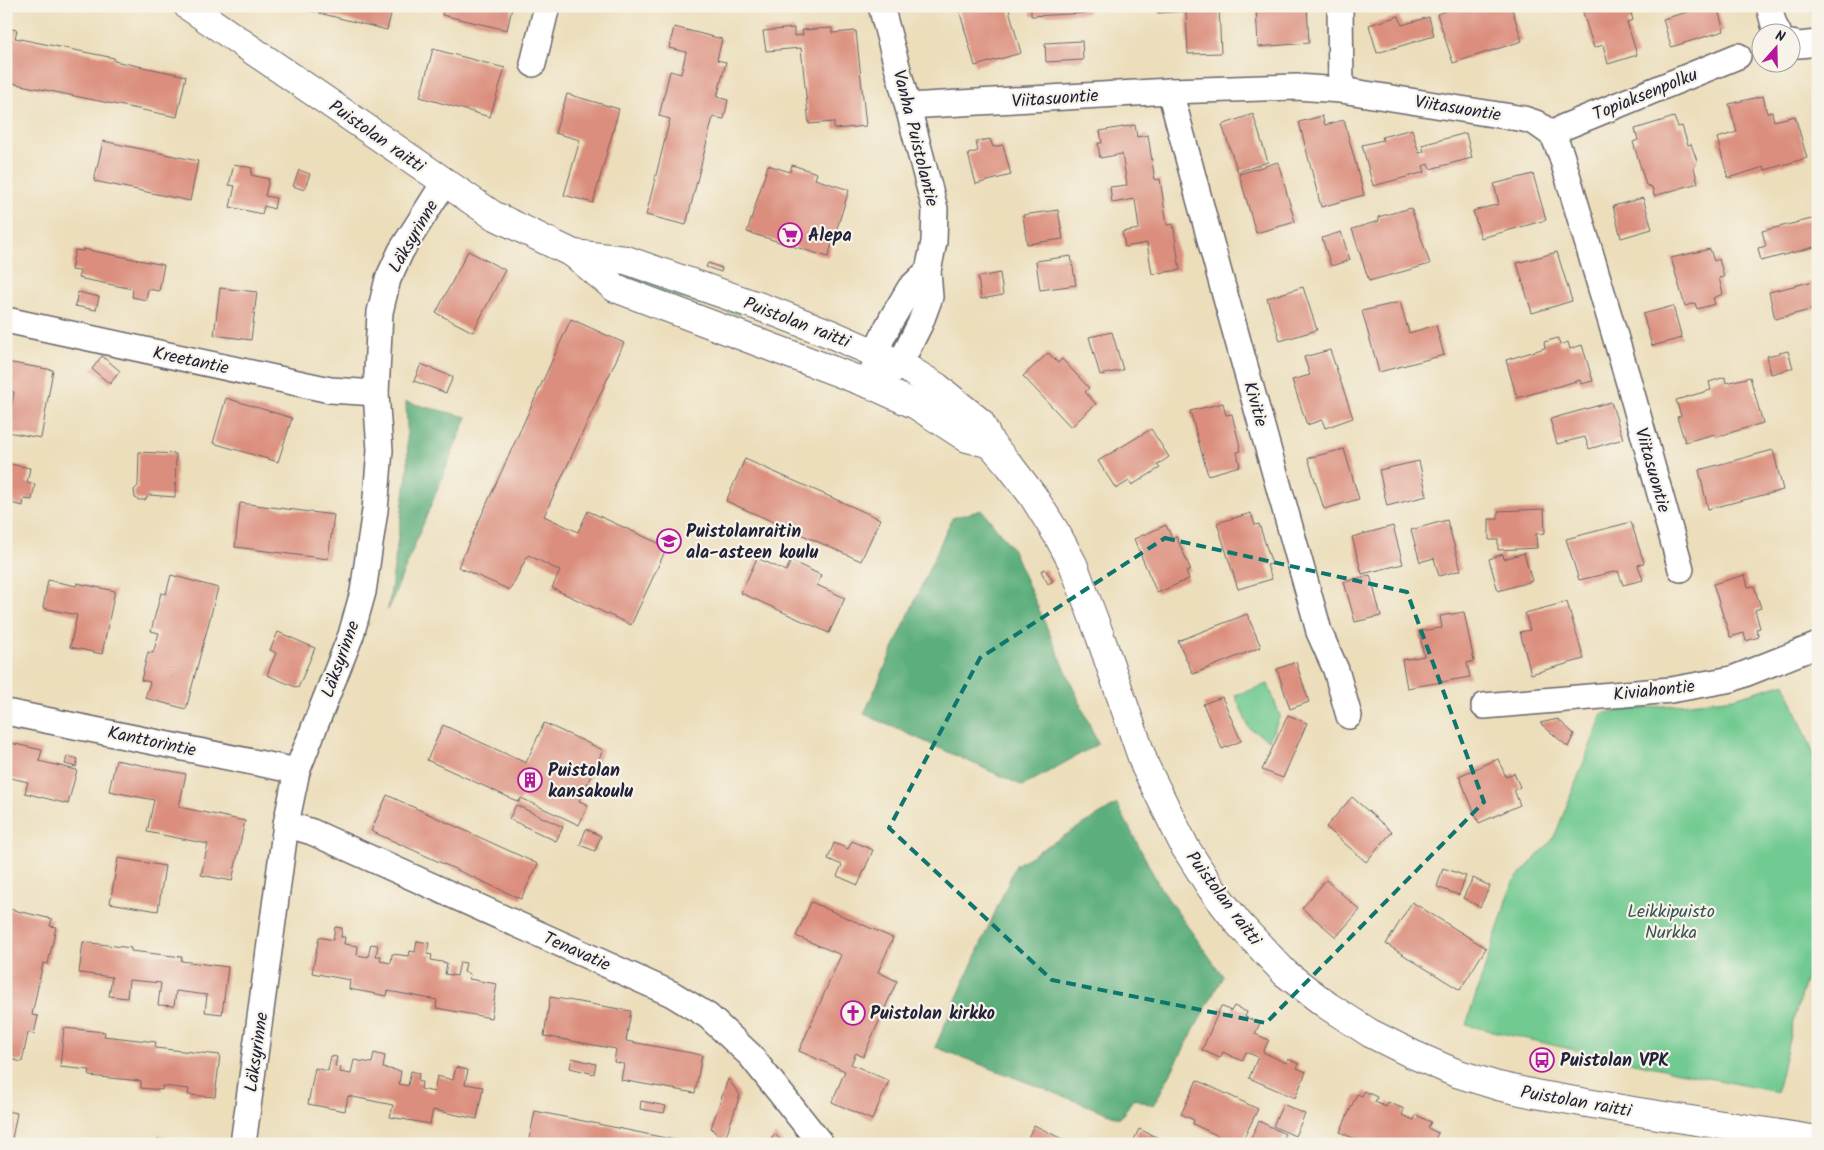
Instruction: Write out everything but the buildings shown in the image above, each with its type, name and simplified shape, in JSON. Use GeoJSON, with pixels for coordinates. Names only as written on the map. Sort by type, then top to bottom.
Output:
{"type":"FeatureCollection","features":[{"type":"Feature","properties":{"kind":"main road","name":"Puistolan raitti"},"geometry":{"type":"LineString","coordinates":[[188,6],[444,183],[493,215],[574,254],[615,288],[874,386],[916,406],[966,438],[991,444]]}},
{"type":"Feature","properties":{"kind":"main road","name":"Puistolan raitti"},"geometry":{"type":"LineString","coordinates":[[574,254],[626,260],[772,310],[875,352],[900,364],[937,387],[980,422],[991,444],[1033,496],[1073,564],[1145,766],[1185,847],[1211,888],[1239,924],[1286,973],[1328,1006],[1370,1033],[1412,1054],[1456,1073],[1498,1086],[1535,1094],[1818,1140]]}},
{"type":"Feature","properties":{"kind":"street"},"geometry":{"type":"LineString","coordinates":[[533,64],[547,6]]}},
{"type":"Feature","properties":{"kind":"street","name":"Vanha Puistolantie"},"geometry":{"type":"LineString","coordinates":[[874,386],[900,364],[920,324],[930,297],[928,271],[934,242],[935,209],[881,6]]}},
{"type":"Feature","properties":{"kind":"street"},"geometry":{"type":"LineString","coordinates":[[1340,6],[1341,90]]}},
{"type":"Feature","properties":{"kind":"street"},"geometry":{"type":"LineString","coordinates":[[1769,6],[1773,22]]}},
{"type":"Feature","properties":{"kind":"street"},"geometry":{"type":"LineString","coordinates":[[1802,45],[1818,44]]}},
{"type":"Feature","properties":{"kind":"street","name":"Topiaksenpolku"},"geometry":{"type":"LineString","coordinates":[[1553,135],[1564,127],[1738,56]]}},
{"type":"Feature","properties":{"kind":"street","name":"Viitasuontie"},"geometry":{"type":"LineString","coordinates":[[908,106],[1296,86],[1341,90],[1524,119],[1536,123],[1553,135],[1562,154],[1681,569]]}},
{"type":"Feature","properties":{"kind":"street","name":"Kivitie"},"geometry":{"type":"LineString","coordinates":[[1170,91],[1318,626],[1336,670],[1349,716]]}},
{"type":"Feature","properties":{"kind":"street","name":"Läksyrinne"},"geometry":{"type":"LineString","coordinates":[[243,1144],[286,824],[297,770],[351,635],[363,592],[375,510],[380,450],[376,393],[380,312],[388,279],[402,251],[444,183]]}},
{"type":"Feature","properties":{"kind":"street"},"geometry":{"type":"LineString","coordinates":[[874,386],[875,352],[910,288],[928,271]]}},
{"type":"Feature","properties":{"kind":"street","name":"Kreetantie"},"geometry":{"type":"LineString","coordinates":[[6,320],[330,390],[376,393]]}},
{"type":"Feature","properties":{"kind":"street","name":"Kiviahontie"},"geometry":{"type":"LineString","coordinates":[[1484,706],[1671,690],[1719,683],[1818,645]]}},
{"type":"Feature","properties":{"kind":"street","name":"Kanttorintie"},"geometry":{"type":"LineString","coordinates":[[6,712],[297,770]]}},
{"type":"Feature","properties":{"kind":"street","name":"Tenavatie"},"geometry":{"type":"LineString","coordinates":[[286,824],[312,832],[672,994],[708,1016],[750,1056],[821,1144]]}},
{"type":"Feature","properties":{"kind":"highlighted area"},"geometry":{"type":"Polygon","coordinates":[[[1165,538],[1407,592],[1484,802],[1266,1023],[1052,980],[889,828],[980,658],[1165,538]]]}},
{"type":"Feature","properties":{"kind":"green space"},"geometry":{"type":"Polygon","coordinates":[[[619,271],[741,309],[740,315],[642,288],[619,274],[619,271]]]}},
{"type":"Feature","properties":{"kind":"green space"},"geometry":{"type":"Polygon","coordinates":[[[406,402],[467,417],[388,610],[408,467],[406,402]]]}},
{"type":"Feature","properties":{"kind":"green space"},"geometry":{"type":"Polygon","coordinates":[[[982,510],[1012,548],[1098,744],[1023,786],[864,714],[952,518],[982,510]]]}},
{"type":"Feature","properties":{"kind":"green space","name":"Leikkipuisto Nurkka"},"geometry":{"type":"Polygon","coordinates":[[[1785,683],[1818,765],[1818,937],[1794,1018],[1777,1092],[1605,1057],[1466,1025],[1513,882],[1554,838],[1603,713],[1734,698],[1785,683]]]}},
{"type":"Feature","properties":{"kind":"green space"},"geometry":{"type":"Polygon","coordinates":[[[1268,684],[1280,716],[1269,740],[1249,728],[1235,695],[1268,684]]]}},
{"type":"Feature","properties":{"kind":"green space"},"geometry":{"type":"Polygon","coordinates":[[[1117,804],[1161,889],[1223,976],[1153,1106],[1134,1098],[1120,1118],[935,1047],[1016,865],[1117,804]]]}},
{"type":"Feature","properties":{"kind":"place","name":"Alepa"},"geometry":{"type":"Point","coordinates":[790,235]}},
{"type":"Feature","properties":{"kind":"place","name":"Puistolanraitin ala-asteen koulu"},"geometry":{"type":"Point","coordinates":[669,541]}},
{"type":"Feature","properties":{"kind":"place","name":"Puistolan kansakoulu"},"geometry":{"type":"Point","coordinates":[530,780]}},
{"type":"Feature","properties":{"kind":"place","name":"Puistolan kirkko"},"geometry":{"type":"Point","coordinates":[853,1013]}},
{"type":"Feature","properties":{"kind":"place","name":"Puistolan VPK"},"geometry":{"type":"Point","coordinates":[1542,1060]}}]}
